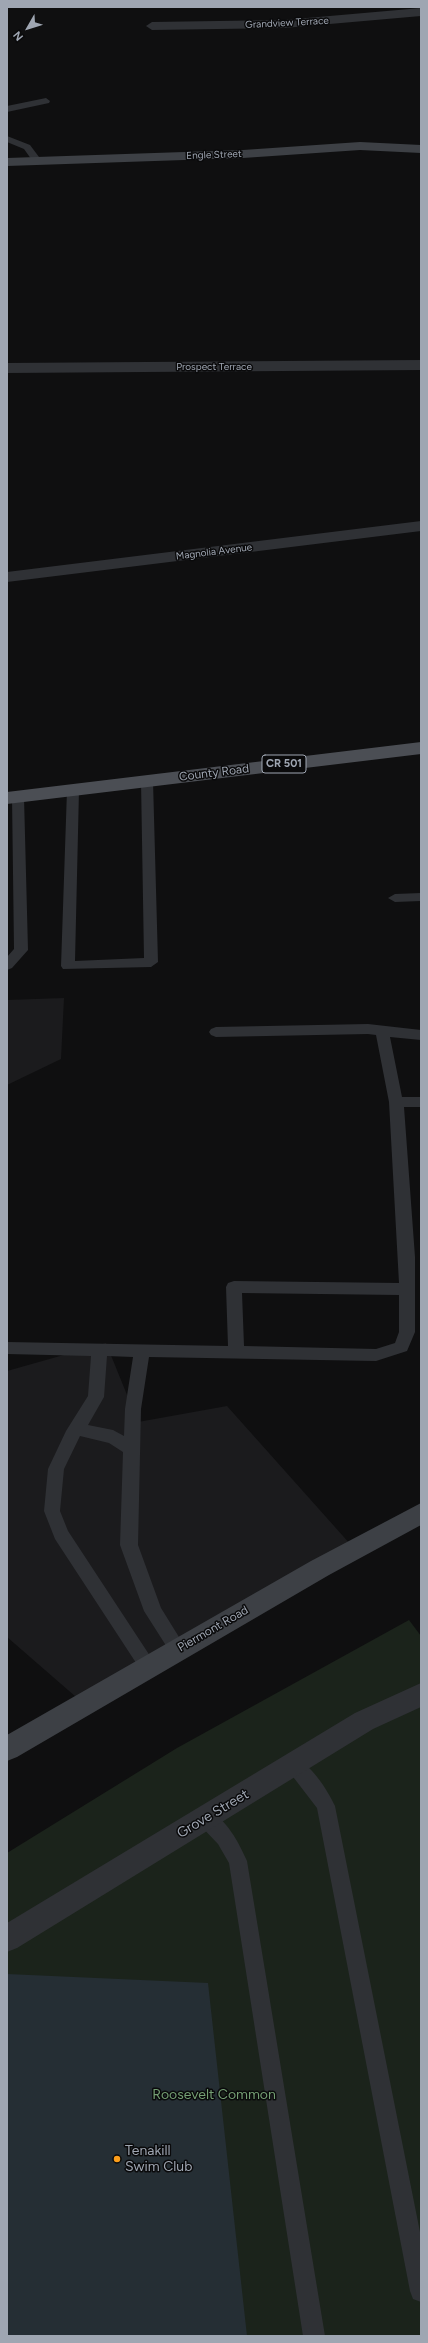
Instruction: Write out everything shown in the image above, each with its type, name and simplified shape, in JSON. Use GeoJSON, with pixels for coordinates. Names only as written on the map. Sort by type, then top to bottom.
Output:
{"type":"FeatureCollection","features":[{"type":"Feature","properties":{"kind":"main road","name":"County Road"},"geometry":{"type":"LineString","coordinates":[[12,797],[421,748]]}},
{"type":"Feature","properties":{"kind":"street","name":"Grandview Terrace"},"geometry":{"type":"LineString","coordinates":[[152,26],[284,24],[421,12]]}},
{"type":"Feature","properties":{"kind":"street","name":"Engle Street"},"geometry":{"type":"LineString","coordinates":[[7,162],[243,154],[360,146],[421,149]]}},
{"type":"Feature","properties":{"kind":"street","name":"Prospect Terrace"},"geometry":{"type":"LineString","coordinates":[[7,368],[421,365]]}},
{"type":"Feature","properties":{"kind":"street","name":"Magnolia Avenue"},"geometry":{"type":"LineString","coordinates":[[7,577],[421,526]]}},
{"type":"Feature","properties":{"kind":"street","name":"Piermont Road"},"geometry":{"type":"LineString","coordinates":[[7,1749],[320,1568],[421,1513]]}},
{"type":"Feature","properties":{"kind":"street","name":"Grove Street"},"geometry":{"type":"LineString","coordinates":[[7,1939],[364,1722],[421,1694]]}},
{"type":"Feature","properties":{"kind":"lane"},"geometry":{"type":"LineString","coordinates":[[7,109],[46,101]]}},
{"type":"Feature","properties":{"kind":"lane"},"geometry":{"type":"LineString","coordinates":[[7,139],[27,147],[37,161]]}},
{"type":"Feature","properties":{"kind":"lane"},"geometry":{"type":"LineString","coordinates":[[73,790],[68,966],[151,962],[147,781]]}},
{"type":"Feature","properties":{"kind":"lane"},"geometry":{"type":"LineString","coordinates":[[7,965],[21,950],[13,854],[12,797]]}},
{"type":"Feature","properties":{"kind":"lane"},"geometry":{"type":"LineString","coordinates":[[395,898],[421,897]]}},
{"type":"Feature","properties":{"kind":"lane"},"geometry":{"type":"LineString","coordinates":[[216,1032],[368,1029],[382,1032],[421,1035]]}},
{"type":"Feature","properties":{"kind":"lane"},"geometry":{"type":"LineString","coordinates":[[7,1348],[376,1355],[401,1347],[407,1332],[407,1257],[396,1102],[382,1032]]}},
{"type":"Feature","properties":{"kind":"lane"},"geometry":{"type":"LineString","coordinates":[[396,1102],[421,1102]]}},
{"type":"Feature","properties":{"kind":"lane"},"geometry":{"type":"LineString","coordinates":[[236,1352],[234,1287],[407,1289]]}},
{"type":"Feature","properties":{"kind":"lane"},"geometry":{"type":"LineString","coordinates":[[98,1350],[96,1398],[77,1429],[56,1469],[52,1511],[61,1534],[148,1667]]}},
{"type":"Feature","properties":{"kind":"lane"},"geometry":{"type":"LineString","coordinates":[[142,1350],[133,1409],[130,1545],[153,1611],[178,1650]]}},
{"type":"Feature","properties":{"kind":"lane"},"geometry":{"type":"LineString","coordinates":[[77,1429],[113,1437],[132,1449]]}},
{"type":"Feature","properties":{"kind":"lane"},"geometry":{"type":"LineString","coordinates":[[293,1765],[313,1786],[326,1806],[421,2291]]}},
{"type":"Feature","properties":{"kind":"lane"},"geometry":{"type":"LineString","coordinates":[[206,1818],[225,1838],[238,1860],[314,2336]]}},
{"type":"Feature","properties":{"kind":"shaded area"},"geometry":{"type":"Polygon","coordinates":[[[64,998],[61,1059],[7,1085],[7,1000],[64,998]]]}},
{"type":"Feature","properties":{"kind":"shaded area"},"geometry":{"type":"Polygon","coordinates":[[[106,1343],[138,1422],[227,1406],[351,1545],[76,1697],[7,1637],[7,1371],[106,1343]]]}},
{"type":"Feature","properties":{"kind":"shaded area","name":"Tenakill Swim Club"},"geometry":{"type":"Polygon","coordinates":[[[7,1974],[208,1983],[247,2336],[7,2336],[7,1974]]]}},
{"type":"Feature","properties":{"kind":"green space","name":"Roosevelt Common"},"geometry":{"type":"Polygon","coordinates":[[[409,1620],[421,1636],[421,2336],[7,2336],[7,1853],[177,1748],[409,1620]]]}},
{"type":"Feature","properties":{"kind":"place","name":"Tenakill Swim Club"},"geometry":{"type":"Point","coordinates":[117,2159]}}]}
